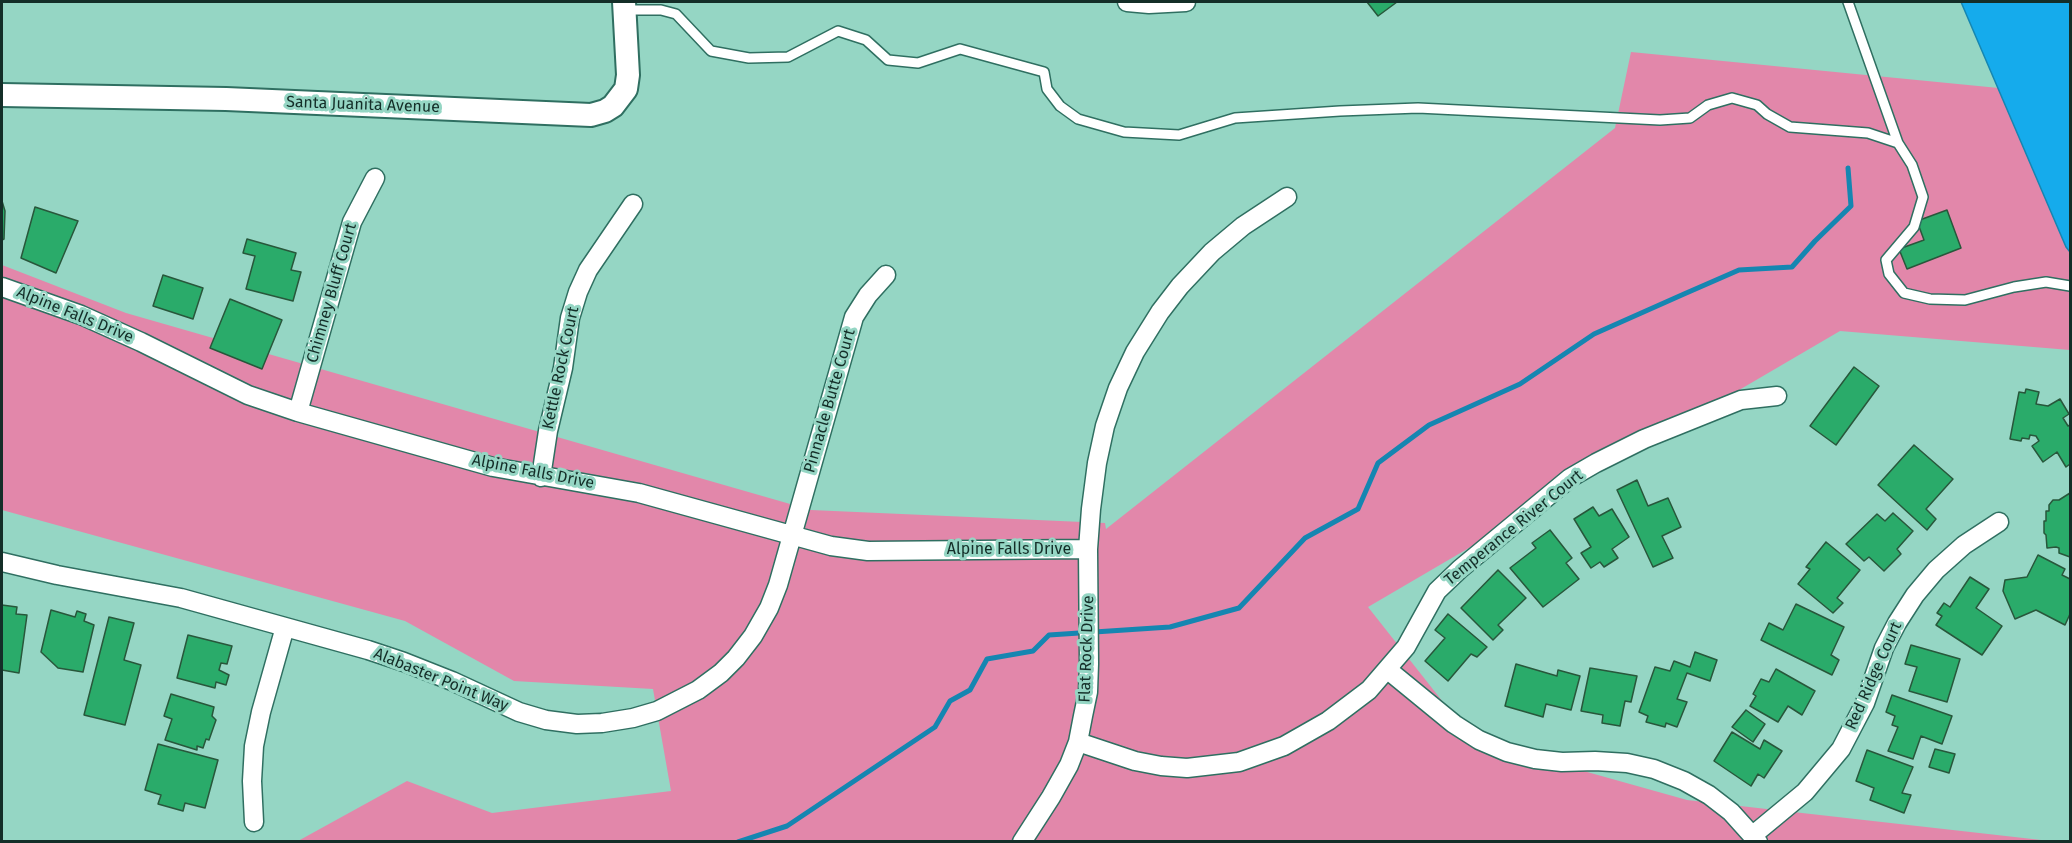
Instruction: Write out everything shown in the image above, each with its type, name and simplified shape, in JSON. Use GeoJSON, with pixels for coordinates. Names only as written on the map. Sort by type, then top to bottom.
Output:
{"type":"FeatureCollection","features":[{"type":"Feature","properties":{"kind":"street"},"geometry":{"type":"LineString","coordinates":[[1127,2],[1149,4],[1186,2]]}},
{"type":"Feature","properties":{"kind":"street","name":"Santa Juanita Avenue"},"geometry":{"type":"LineString","coordinates":[[2,95],[226,99],[591,115],[613,106],[626,89],[628,75],[624,6]]}},
{"type":"Feature","properties":{"kind":"street","name":"Chimney Bluff Court"},"geometry":{"type":"LineString","coordinates":[[297,412],[352,222],[375,178]]}},
{"type":"Feature","properties":{"kind":"street","name":"Flat Rock Drive"},"geometry":{"type":"LineString","coordinates":[[1022,842],[1056,789],[1078,742],[1088,692],[1090,602],[1088,549],[1096,463],[1118,388],[1135,352],[1160,312],[1180,286],[1212,252],[1243,226],[1287,197]]}},
{"type":"Feature","properties":{"kind":"street","name":"Kettle Rock Court"},"geometry":{"type":"LineString","coordinates":[[541,477],[548,431],[563,368],[570,318],[578,292],[588,270],[633,204]]}},
{"type":"Feature","properties":{"kind":"street","name":"Pinnacle Butte Court"},"geometry":{"type":"LineString","coordinates":[[792,536],[854,317],[886,275]]}},
{"type":"Feature","properties":{"kind":"street","name":"Alpine Falls Drive"},"geometry":{"type":"LineString","coordinates":[[2,287],[81,315],[248,395],[297,412],[493,467],[639,493],[831,546],[868,551],[1088,549]]}},
{"type":"Feature","properties":{"kind":"street","name":"Temperance River Court"},"geometry":{"type":"LineString","coordinates":[[1078,742],[1135,761],[1187,768],[1239,762],[1284,746],[1328,721],[1369,690],[1406,647],[1437,591],[1460,569],[1570,478],[1644,439],[1741,400],[1777,396]]}},
{"type":"Feature","properties":{"kind":"street","name":"Red Ridge Court"},"geometry":{"type":"LineString","coordinates":[[1756,838],[1804,792],[1840,749],[1865,703],[1884,648],[1915,595],[1936,570],[1964,545],[1999,522]]}},
{"type":"Feature","properties":{"kind":"street","name":"Alabaster Point Way"},"geometry":{"type":"LineString","coordinates":[[2,562],[57,575],[181,597],[404,662],[519,712],[546,720],[586,724],[633,718],[680,701],[721,673],[753,636],[769,608],[792,536]]}},
{"type":"Feature","properties":{"kind":"street"},"geometry":{"type":"LineString","coordinates":[[254,822],[252,781],[254,746],[285,627]]}},
{"type":"Feature","properties":{"kind":"street"},"geometry":{"type":"LineString","coordinates":[[1388,670],[1454,724],[1479,740],[1507,752],[1535,759],[1562,762],[1595,760],[1627,763],[1654,769],[1684,781],[1709,795],[1731,812],[1756,838]]}},
{"type":"Feature","properties":{"kind":"lane"},"geometry":{"type":"LineString","coordinates":[[1848,2],[1898,143],[1911,165],[1923,197],[1914,227],[1886,260],[1889,274],[1904,293],[1930,299],[1965,300],[2014,287],[2046,282],[2070,286]]}},
{"type":"Feature","properties":{"kind":"lane"},"geometry":{"type":"LineString","coordinates":[[624,6],[676,14],[711,51],[749,58],[788,57],[838,31],[866,40],[888,60],[918,63],[960,49],[1044,72],[1047,89],[1060,106],[1078,118],[1124,132],[1179,135],[1235,118],[1418,108],[1660,120],[1690,118],[1708,105],[1732,98],[1757,105],[1790,128],[1868,133],[1898,143]]}},
{"type":"Feature","properties":{"kind":"shaded area"},"geometry":{"type":"Polygon","coordinates":[[[1631,52],[2070,95],[2070,350],[1840,331],[1368,607],[1473,740],[1687,800],[2050,841],[298,841],[407,781],[492,813],[671,791],[653,689],[514,681],[405,621],[2,510],[2,265],[126,313],[811,510],[1105,523],[1106,529],[1615,128],[1631,52]]]}},
{"type":"Feature","properties":{"kind":"water"},"geometry":{"type":"Polygon","coordinates":[[[1961,2],[2070,2],[2070,252],[2066,247],[1961,2]]]}},
{"type":"Feature","properties":{"kind":"building"},"geometry":{"type":"Polygon","coordinates":[[[1367,2],[1397,2],[1378,16],[1367,2]]]}},
{"type":"Feature","properties":{"kind":"building"},"geometry":{"type":"Polygon","coordinates":[[[2,201],[5,211],[4,239],[2,240],[2,201]]]}},
{"type":"Feature","properties":{"kind":"building"},"geometry":{"type":"Polygon","coordinates":[[[35,207],[78,221],[56,273],[21,258],[35,207]]]}},
{"type":"Feature","properties":{"kind":"building"},"geometry":{"type":"Polygon","coordinates":[[[1947,210],[1961,248],[1907,269],[1899,249],[1924,240],[1917,221],[1947,210]]]}},
{"type":"Feature","properties":{"kind":"building"},"geometry":{"type":"Polygon","coordinates":[[[247,239],[296,253],[291,270],[301,272],[293,301],[246,289],[255,256],[243,253],[247,239]]]}},
{"type":"Feature","properties":{"kind":"building"},"geometry":{"type":"Polygon","coordinates":[[[163,275],[203,288],[193,319],[153,306],[163,275]]]}},
{"type":"Feature","properties":{"kind":"building"},"geometry":{"type":"Polygon","coordinates":[[[230,299],[282,320],[262,369],[210,348],[230,299]]]}},
{"type":"Feature","properties":{"kind":"building"},"geometry":{"type":"Polygon","coordinates":[[[1854,367],[1879,386],[1836,445],[1810,426],[1854,367]]]}},
{"type":"Feature","properties":{"kind":"building"},"geometry":{"type":"Polygon","coordinates":[[[2026,389],[2039,392],[2036,404],[2048,406],[2060,399],[2069,414],[2063,418],[2068,426],[2070,425],[2070,464],[2066,467],[2057,452],[2043,462],[2032,446],[2039,441],[2036,436],[2030,435],[2029,439],[2022,438],[2021,441],[2010,439],[2019,392],[2025,393],[2026,389]]]}},
{"type":"Feature","properties":{"kind":"building"},"geometry":{"type":"Polygon","coordinates":[[[1914,445],[1953,479],[1926,509],[1936,519],[1927,530],[1878,485],[1914,445]]]}},
{"type":"Feature","properties":{"kind":"building"},"geometry":{"type":"Polygon","coordinates":[[[1637,480],[1648,506],[1668,498],[1681,527],[1662,536],[1673,558],[1653,567],[1617,490],[1637,480]]]}},
{"type":"Feature","properties":{"kind":"building"},"geometry":{"type":"Polygon","coordinates":[[[2070,493],[2070,557],[2059,553],[2059,548],[2047,548],[2044,521],[2046,521],[2046,511],[2049,511],[2049,505],[2053,500],[2059,500],[2070,493]]]}},
{"type":"Feature","properties":{"kind":"building"},"geometry":{"type":"Polygon","coordinates":[[[1593,507],[1599,516],[1612,509],[1629,537],[1612,549],[1618,558],[1604,567],[1600,562],[1591,568],[1581,553],[1591,547],[1574,519],[1593,507]]]}},
{"type":"Feature","properties":{"kind":"building"},"geometry":{"type":"Polygon","coordinates":[[[1893,513],[1913,531],[1897,549],[1901,554],[1884,571],[1869,557],[1864,561],[1846,544],[1877,514],[1885,521],[1893,513]]]}},
{"type":"Feature","properties":{"kind":"building"},"geometry":{"type":"Polygon","coordinates":[[[1550,530],[1572,558],[1566,563],[1579,579],[1543,607],[1510,568],[1536,548],[1532,543],[1550,530]]]}},
{"type":"Feature","properties":{"kind":"building"},"geometry":{"type":"Polygon","coordinates":[[[1826,542],[1860,570],[1837,598],[1843,603],[1833,613],[1798,584],[1810,569],[1806,567],[1826,542]]]}},
{"type":"Feature","properties":{"kind":"building"},"geometry":{"type":"Polygon","coordinates":[[[2038,555],[2065,569],[2062,575],[2070,579],[2070,614],[2065,625],[2036,610],[2015,619],[2003,591],[2005,580],[2027,577],[2038,555]]]}},
{"type":"Feature","properties":{"kind":"building"},"geometry":{"type":"Polygon","coordinates":[[[1498,570],[1526,598],[1498,625],[1503,630],[1493,640],[1461,608],[1498,570]]]}},
{"type":"Feature","properties":{"kind":"building"},"geometry":{"type":"Polygon","coordinates":[[[1970,577],[1989,589],[1976,608],[2002,626],[1982,655],[1936,625],[1942,616],[1937,613],[1944,603],[1950,607],[1970,577]]]}},
{"type":"Feature","properties":{"kind":"building"},"geometry":{"type":"Polygon","coordinates":[[[1796,604],[1844,627],[1831,655],[1839,660],[1832,675],[1761,640],[1769,623],[1783,630],[1796,604]]]}},
{"type":"Feature","properties":{"kind":"building"},"geometry":{"type":"Polygon","coordinates":[[[2,605],[17,607],[16,614],[27,615],[19,673],[2,670],[2,605]]]}},
{"type":"Feature","properties":{"kind":"building"},"geometry":{"type":"Polygon","coordinates":[[[51,610],[75,617],[77,611],[86,614],[84,621],[94,625],[83,672],[58,668],[41,652],[51,610]]]}},
{"type":"Feature","properties":{"kind":"building"},"geometry":{"type":"Polygon","coordinates":[[[1448,614],[1487,647],[1477,657],[1471,654],[1448,681],[1425,661],[1445,638],[1435,630],[1448,614]]]}},
{"type":"Feature","properties":{"kind":"building"},"geometry":{"type":"Polygon","coordinates":[[[109,617],[134,623],[124,660],[141,665],[125,725],[84,715],[109,617]]]}},
{"type":"Feature","properties":{"kind":"building"},"geometry":{"type":"Polygon","coordinates":[[[188,635],[232,646],[227,664],[221,663],[219,670],[229,675],[226,685],[216,682],[215,688],[177,678],[188,635]]]}},
{"type":"Feature","properties":{"kind":"building"},"geometry":{"type":"Polygon","coordinates":[[[1911,645],[1960,659],[1947,702],[1909,691],[1917,667],[1905,664],[1911,645]]]}},
{"type":"Feature","properties":{"kind":"building"},"geometry":{"type":"Polygon","coordinates":[[[1695,652],[1717,660],[1710,681],[1687,673],[1677,699],[1687,702],[1677,727],[1666,723],[1665,727],[1646,722],[1648,716],[1639,712],[1655,667],[1670,671],[1674,661],[1690,667],[1695,652]]]}},
{"type":"Feature","properties":{"kind":"building"},"geometry":{"type":"Polygon","coordinates":[[[1516,664],[1557,676],[1558,670],[1580,676],[1571,710],[1546,704],[1543,717],[1505,706],[1516,664]]]}},
{"type":"Feature","properties":{"kind":"building"},"geometry":{"type":"Polygon","coordinates":[[[1590,668],[1637,676],[1631,702],[1625,701],[1620,726],[1602,723],[1603,715],[1581,711],[1590,668]]]}},
{"type":"Feature","properties":{"kind":"building"},"geometry":{"type":"Polygon","coordinates":[[[1776,669],[1815,691],[1802,715],[1788,706],[1778,722],[1750,706],[1761,679],[1769,682],[1776,669]]]}},
{"type":"Feature","properties":{"kind":"building"},"geometry":{"type":"Polygon","coordinates":[[[171,694],[214,707],[212,716],[216,720],[209,740],[206,739],[203,748],[197,746],[197,750],[165,740],[172,719],[164,716],[171,694]]]}},
{"type":"Feature","properties":{"kind":"building"},"geometry":{"type":"Polygon","coordinates":[[[1892,695],[1952,716],[1942,744],[1921,736],[1913,759],[1888,751],[1898,727],[1892,725],[1895,716],[1886,712],[1892,695]]]}},
{"type":"Feature","properties":{"kind":"building"},"geometry":{"type":"Polygon","coordinates":[[[1746,710],[1765,724],[1753,742],[1732,727],[1746,710]]]}},
{"type":"Feature","properties":{"kind":"building"},"geometry":{"type":"Polygon","coordinates":[[[1732,732],[1760,749],[1764,740],[1782,751],[1764,778],[1758,774],[1751,786],[1714,761],[1732,732]]]}},
{"type":"Feature","properties":{"kind":"building"},"geometry":{"type":"Polygon","coordinates":[[[158,744],[218,760],[205,808],[185,803],[183,811],[158,804],[161,795],[145,790],[158,744]]]}},
{"type":"Feature","properties":{"kind":"building"},"geometry":{"type":"Polygon","coordinates":[[[1935,749],[1955,754],[1949,773],[1929,767],[1935,749]]]}},
{"type":"Feature","properties":{"kind":"building"},"geometry":{"type":"Polygon","coordinates":[[[1867,750],[1913,767],[1902,793],[1911,795],[1904,813],[1870,800],[1874,788],[1856,781],[1867,750]]]}},
{"type":"Feature","properties":{"kind":"waterway"},"geometry":{"type":"LineString","coordinates":[[738,842],[787,826],[935,727],[950,701],[970,690],[987,659],[1033,651],[1049,635],[1170,627],[1239,608],[1305,538],[1358,509],[1378,463],[1429,425],[1520,384],[1594,334],[1739,270],[1792,267],[1851,206],[1848,168]]}}]}
